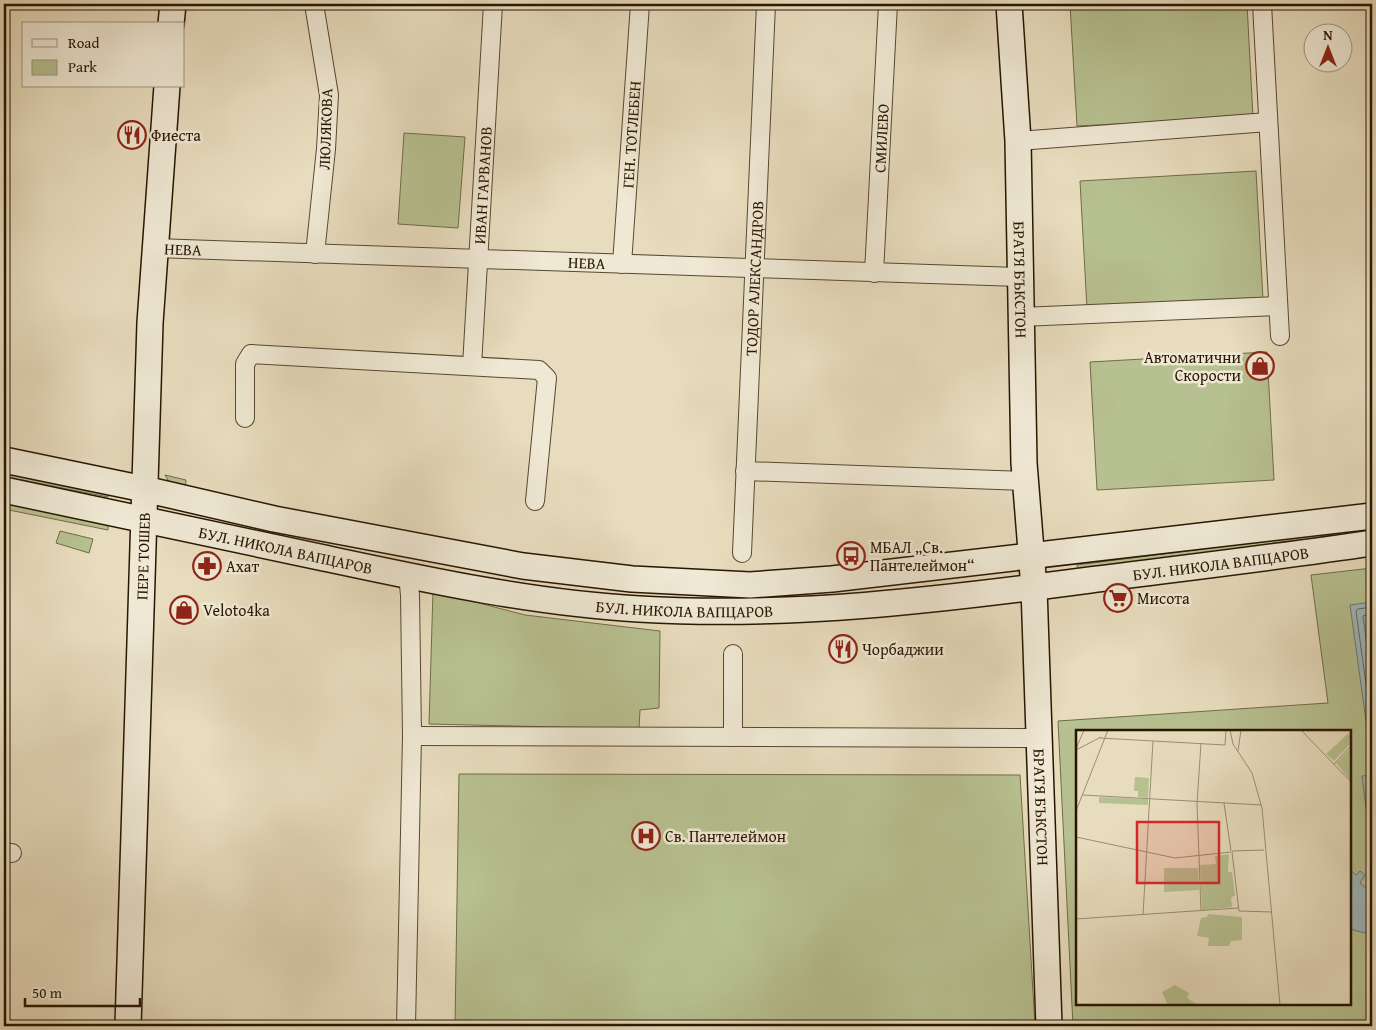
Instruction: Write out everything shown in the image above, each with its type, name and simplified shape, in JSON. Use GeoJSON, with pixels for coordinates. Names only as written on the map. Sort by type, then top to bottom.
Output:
{"type":"FeatureCollection","features":[{"type":"Feature","properties":{"kind":"street"},"geometry":{"type":"LineString","coordinates":[[171,22],[173,4]]}},
{"type":"Feature","properties":{"kind":"street","name":"ЛЮЛЯКОВА"},"geometry":{"type":"LineString","coordinates":[[314,4],[329,95],[316,254]]}},
{"type":"Feature","properties":{"kind":"street","name":"ИВАН ГАРВАНОВ"},"geometry":{"type":"LineString","coordinates":[[472,366],[493,4]]}},
{"type":"Feature","properties":{"kind":"street","name":"ГЕН. ТОТЛЕБЕН"},"geometry":{"type":"LineString","coordinates":[[622,264],[640,4]]}},
{"type":"Feature","properties":{"kind":"street","name":"ТОДОР АЛЕКСАНДРОВ"},"geometry":{"type":"LineString","coordinates":[[742,553],[766,4]]}},
{"type":"Feature","properties":{"kind":"street","name":"СМИЛЕВО"},"geometry":{"type":"LineString","coordinates":[[874,272],[888,4]]}},
{"type":"Feature","properties":{"kind":"street","name":"БРАТЯ БЪКСТОН"},"geometry":{"type":"LineString","coordinates":[[1009,4],[1018,141],[1026,482],[1034,588],[1049,1026]]}},
{"type":"Feature","properties":{"kind":"street"},"geometry":{"type":"LineString","coordinates":[[1262,4],[1280,336]]}},
{"type":"Feature","properties":{"kind":"street","name":"ПЕРЕ ТОШЕВ"},"geometry":{"type":"LineString","coordinates":[[128,1026],[145,520],[144,489],[155,248],[167,88]]}},
{"type":"Feature","properties":{"kind":"street"},"geometry":{"type":"LineString","coordinates":[[1018,141],[1268,122]]}},
{"type":"Feature","properties":{"kind":"street","name":"НЕВА"},"geometry":{"type":"LineString","coordinates":[[155,248],[1020,277]]}},
{"type":"Feature","properties":{"kind":"street"},"geometry":{"type":"LineString","coordinates":[[1021,317],[1278,306]]}},
{"type":"Feature","properties":{"kind":"street"},"geometry":{"type":"LineString","coordinates":[[246,418],[245,364],[251,354],[538,370],[547,378],[535,501]]}},
{"type":"Feature","properties":{"kind":"street","name":"БУЛ. НИКОЛА ВАПЦАРОВ"},"geometry":{"type":"LineString","coordinates":[[4,460],[144,489],[274,519],[523,566],[632,579],[758,585],[824,580],[1031,557],[1372,516]]}},
{"type":"Feature","properties":{"kind":"street"},"geometry":{"type":"LineString","coordinates":[[746,471],[1026,482]]}},
{"type":"Feature","properties":{"kind":"street","name":"БУЛ. НИКОЛА ВАПЦАРОВ"},"geometry":{"type":"LineString","coordinates":[[4,490],[408,576],[560,601],[635,609],[704,612],[822,610],[925,602],[1372,543]]}},
{"type":"Feature","properties":{"kind":"street"},"geometry":{"type":"LineString","coordinates":[[406,1026],[412,736],[410,595],[408,576]]}},
{"type":"Feature","properties":{"kind":"street"},"geometry":{"type":"LineString","coordinates":[[733,654],[733,737]]}},
{"type":"Feature","properties":{"kind":"street"},"geometry":{"type":"LineString","coordinates":[[412,736],[1039,738]]}},
{"type":"Feature","properties":{"kind":"green space"},"geometry":{"type":"Polygon","coordinates":[[[1070,4],[1247,4],[1253,117],[1077,126],[1070,4]]]}},
{"type":"Feature","properties":{"kind":"green space"},"geometry":{"type":"Polygon","coordinates":[[[404,133],[465,137],[458,228],[398,224],[404,133]]]}},
{"type":"Feature","properties":{"kind":"green space"},"geometry":{"type":"Polygon","coordinates":[[[1256,171],[1263,299],[1087,309],[1080,181],[1256,171]]]}},
{"type":"Feature","properties":{"kind":"green space"},"geometry":{"type":"Polygon","coordinates":[[[1267,352],[1274,480],[1097,490],[1090,362],[1267,352]]]}},
{"type":"Feature","properties":{"kind":"green space"},"geometry":{"type":"Polygon","coordinates":[[[4,471],[109,493],[108,497],[22,480],[4,479],[4,471]]]}},
{"type":"Feature","properties":{"kind":"green space"},"geometry":{"type":"Polygon","coordinates":[[[165,475],[186,480],[185,491],[169,482],[165,475]]]}},
{"type":"Feature","properties":{"kind":"green space"},"geometry":{"type":"Polygon","coordinates":[[[4,498],[108,518],[108,530],[4,509],[4,498]]]}},
{"type":"Feature","properties":{"kind":"green space"},"geometry":{"type":"Polygon","coordinates":[[[1372,527],[1372,537],[1078,575],[1077,565],[1372,527]]]}},
{"type":"Feature","properties":{"kind":"green space"},"geometry":{"type":"Polygon","coordinates":[[[60,531],[93,539],[89,553],[56,543],[60,531]]]}},
{"type":"Feature","properties":{"kind":"green space"},"geometry":{"type":"Polygon","coordinates":[[[1372,568],[1372,1026],[1073,1026],[1058,721],[1328,703],[1311,575],[1372,568]]]}},
{"type":"Feature","properties":{"kind":"green space"},"geometry":{"type":"Polygon","coordinates":[[[433,591],[525,615],[660,631],[659,708],[640,710],[639,729],[429,724],[433,591]]]}},
{"type":"Feature","properties":{"kind":"green space"},"geometry":{"type":"Polygon","coordinates":[[[459,774],[1020,775],[1035,1026],[455,1026],[459,774]]]}},
{"type":"Feature","properties":{"kind":"water"},"geometry":{"type":"Polygon","coordinates":[[[1372,602],[1372,720],[1366,721],[1350,605],[1372,602]]]}},
{"type":"Feature","properties":{"kind":"water"},"geometry":{"type":"Polygon","coordinates":[[[1372,775],[1372,808],[1366,808],[1362,776],[1372,775]]]}},
{"type":"Feature","properties":{"kind":"water"},"geometry":{"type":"Polygon","coordinates":[[[1351,871],[1356,875],[1360,871],[1365,875],[1360,883],[1365,887],[1372,887],[1372,937],[1366,933],[1351,929],[1351,871]]]}},
{"type":"Feature","properties":{"kind":"place","name":"Фиеста"},"geometry":{"type":"Point","coordinates":[132,135]}},
{"type":"Feature","properties":{"kind":"place","name":"Автоматични Скорости"},"geometry":{"type":"Point","coordinates":[1260,366]}},
{"type":"Feature","properties":{"kind":"place","name":"МБАЛ „Св. Пантелеймон“"},"geometry":{"type":"Point","coordinates":[851,556]}},
{"type":"Feature","properties":{"kind":"place","name":"Ахат"},"geometry":{"type":"Point","coordinates":[207,566]}},
{"type":"Feature","properties":{"kind":"place","name":"Мисота"},"geometry":{"type":"Point","coordinates":[1118,598]}},
{"type":"Feature","properties":{"kind":"place","name":"Veloto4ka"},"geometry":{"type":"Point","coordinates":[184,610]}},
{"type":"Feature","properties":{"kind":"place","name":"Чорбаджии"},"geometry":{"type":"Point","coordinates":[843,649]}},
{"type":"Feature","properties":{"kind":"place","name":"Св. Пантелеймон"},"geometry":{"type":"Point","coordinates":[646,836]}}]}
